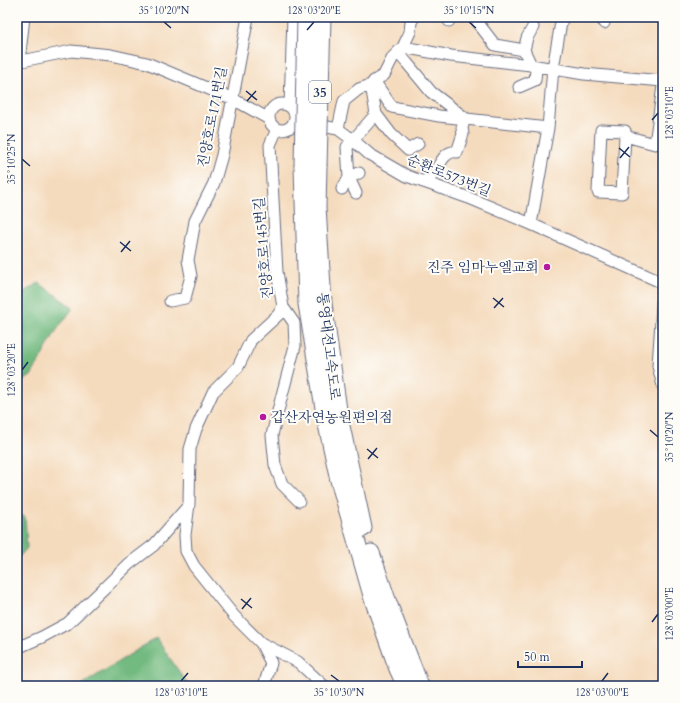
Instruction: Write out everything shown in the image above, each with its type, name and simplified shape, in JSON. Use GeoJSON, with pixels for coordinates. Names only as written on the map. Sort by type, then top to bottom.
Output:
{"type":"FeatureCollection","features":[{"type":"Feature","properties":{"kind":"highway","name":"통영대전고속도로"},"geometry":{"type":"LineString","coordinates":[[306,17],[310,166],[307,304],[326,420],[341,487],[373,599],[398,669],[406,686]]}},
{"type":"Feature","properties":{"kind":"highway","name":"통영대전고속도로"},"geometry":{"type":"LineString","coordinates":[[322,17],[310,166],[317,207],[323,303],[339,417],[366,538],[388,603],[420,686]]}},
{"type":"Feature","properties":{"kind":"street"},"geometry":{"type":"LineString","coordinates":[[24,17],[18,62],[71,52],[111,55],[147,63],[233,99],[269,119],[277,129],[286,129],[293,125],[295,121],[295,112],[286,104],[277,104],[271,110],[269,119]]}},
{"type":"Feature","properties":{"kind":"street","name":"진양호로171번길"},"geometry":{"type":"LineString","coordinates":[[170,301],[185,298],[191,276],[188,260],[196,221],[214,183],[222,155],[248,17]]}},
{"type":"Feature","properties":{"kind":"street"},"geometry":{"type":"LineString","coordinates":[[290,106],[293,17]]}},
{"type":"Feature","properties":{"kind":"street"},"geometry":{"type":"LineString","coordinates":[[414,17],[411,22],[410,32],[398,53],[408,62],[431,92],[465,118]]}},
{"type":"Feature","properties":{"kind":"street"},"geometry":{"type":"LineString","coordinates":[[478,17],[478,23],[495,45],[524,50]]}},
{"type":"Feature","properties":{"kind":"street"},"geometry":{"type":"LineString","coordinates":[[531,224],[548,128],[552,68],[562,17]]}},
{"type":"Feature","properties":{"kind":"street"},"geometry":{"type":"LineString","coordinates":[[519,87],[535,80],[536,69],[531,65],[524,50],[532,27]]}},
{"type":"Feature","properties":{"kind":"street"},"geometry":{"type":"LineString","coordinates":[[401,49],[531,65],[584,74],[663,81]]}},
{"type":"Feature","properties":{"kind":"street"},"geometry":{"type":"LineString","coordinates":[[338,129],[344,100],[359,89],[384,75],[393,57],[401,49]]}},
{"type":"Feature","properties":{"kind":"street"},"geometry":{"type":"LineString","coordinates":[[372,83],[376,114],[391,134],[408,150],[418,144]]}},
{"type":"Feature","properties":{"kind":"street"},"geometry":{"type":"LineString","coordinates":[[372,83],[392,107],[439,116],[548,128]]}},
{"type":"Feature","properties":{"kind":"street"},"geometry":{"type":"LineString","coordinates":[[625,136],[655,144],[663,86]]}},
{"type":"Feature","properties":{"kind":"street"},"geometry":{"type":"LineString","coordinates":[[356,193],[354,176],[347,147],[376,114]]}},
{"type":"Feature","properties":{"kind":"street"},"geometry":{"type":"LineString","coordinates":[[423,182],[435,173],[438,164],[446,155],[453,151],[457,152],[463,134],[462,128],[465,118]]}},
{"type":"Feature","properties":{"kind":"street","name":"순환로573번길"},"geometry":{"type":"LineString","coordinates":[[295,121],[338,129],[369,154],[407,176],[469,198],[663,283]]}},
{"type":"Feature","properties":{"kind":"street","name":"진양호로145번길"},"geometry":{"type":"LineString","coordinates":[[261,643],[230,611],[194,566],[186,551],[185,535],[189,504],[190,449],[196,429],[213,392],[238,367],[251,340],[278,315],[283,307],[277,272],[270,145],[277,129]]}},
{"type":"Feature","properties":{"kind":"street"},"geometry":{"type":"LineString","coordinates":[[601,130],[625,131],[625,136],[622,193],[598,192],[601,130]]}},
{"type":"Feature","properties":{"kind":"street"},"geometry":{"type":"LineString","coordinates":[[342,189],[354,176]]}},
{"type":"Feature","properties":{"kind":"street"},"geometry":{"type":"LineString","coordinates":[[663,291],[658,366],[663,386]]}},
{"type":"Feature","properties":{"kind":"street"},"geometry":{"type":"LineString","coordinates":[[283,307],[294,323],[295,346],[272,435],[275,464],[282,484],[299,501]]}},
{"type":"Feature","properties":{"kind":"street"},"geometry":{"type":"LineString","coordinates":[[17,648],[68,623],[129,564],[154,545],[189,504]]}},
{"type":"Feature","properties":{"kind":"street"},"geometry":{"type":"LineString","coordinates":[[261,643],[271,663],[264,686]]}},
{"type":"Feature","properties":{"kind":"street"},"geometry":{"type":"LineString","coordinates":[[261,643],[298,662],[324,686]]}},
{"type":"Feature","properties":{"kind":"green space"},"geometry":{"type":"Polygon","coordinates":[[[39,283],[73,308],[56,331],[31,376],[17,384],[17,296],[39,283]]]}},
{"type":"Feature","properties":{"kind":"green space"},"geometry":{"type":"Polygon","coordinates":[[[17,514],[25,517],[27,548],[17,559],[17,514]]]}},
{"type":"Feature","properties":{"kind":"green space"},"geometry":{"type":"Polygon","coordinates":[[[156,638],[189,686],[80,686],[156,638]]]}},
{"type":"Feature","properties":{"kind":"place","name":"진주 임마누엘교회"},"geometry":{"type":"Point","coordinates":[547,267]}},
{"type":"Feature","properties":{"kind":"place","name":"갑산자연농원편의점"},"geometry":{"type":"Point","coordinates":[263,417]}}]}
